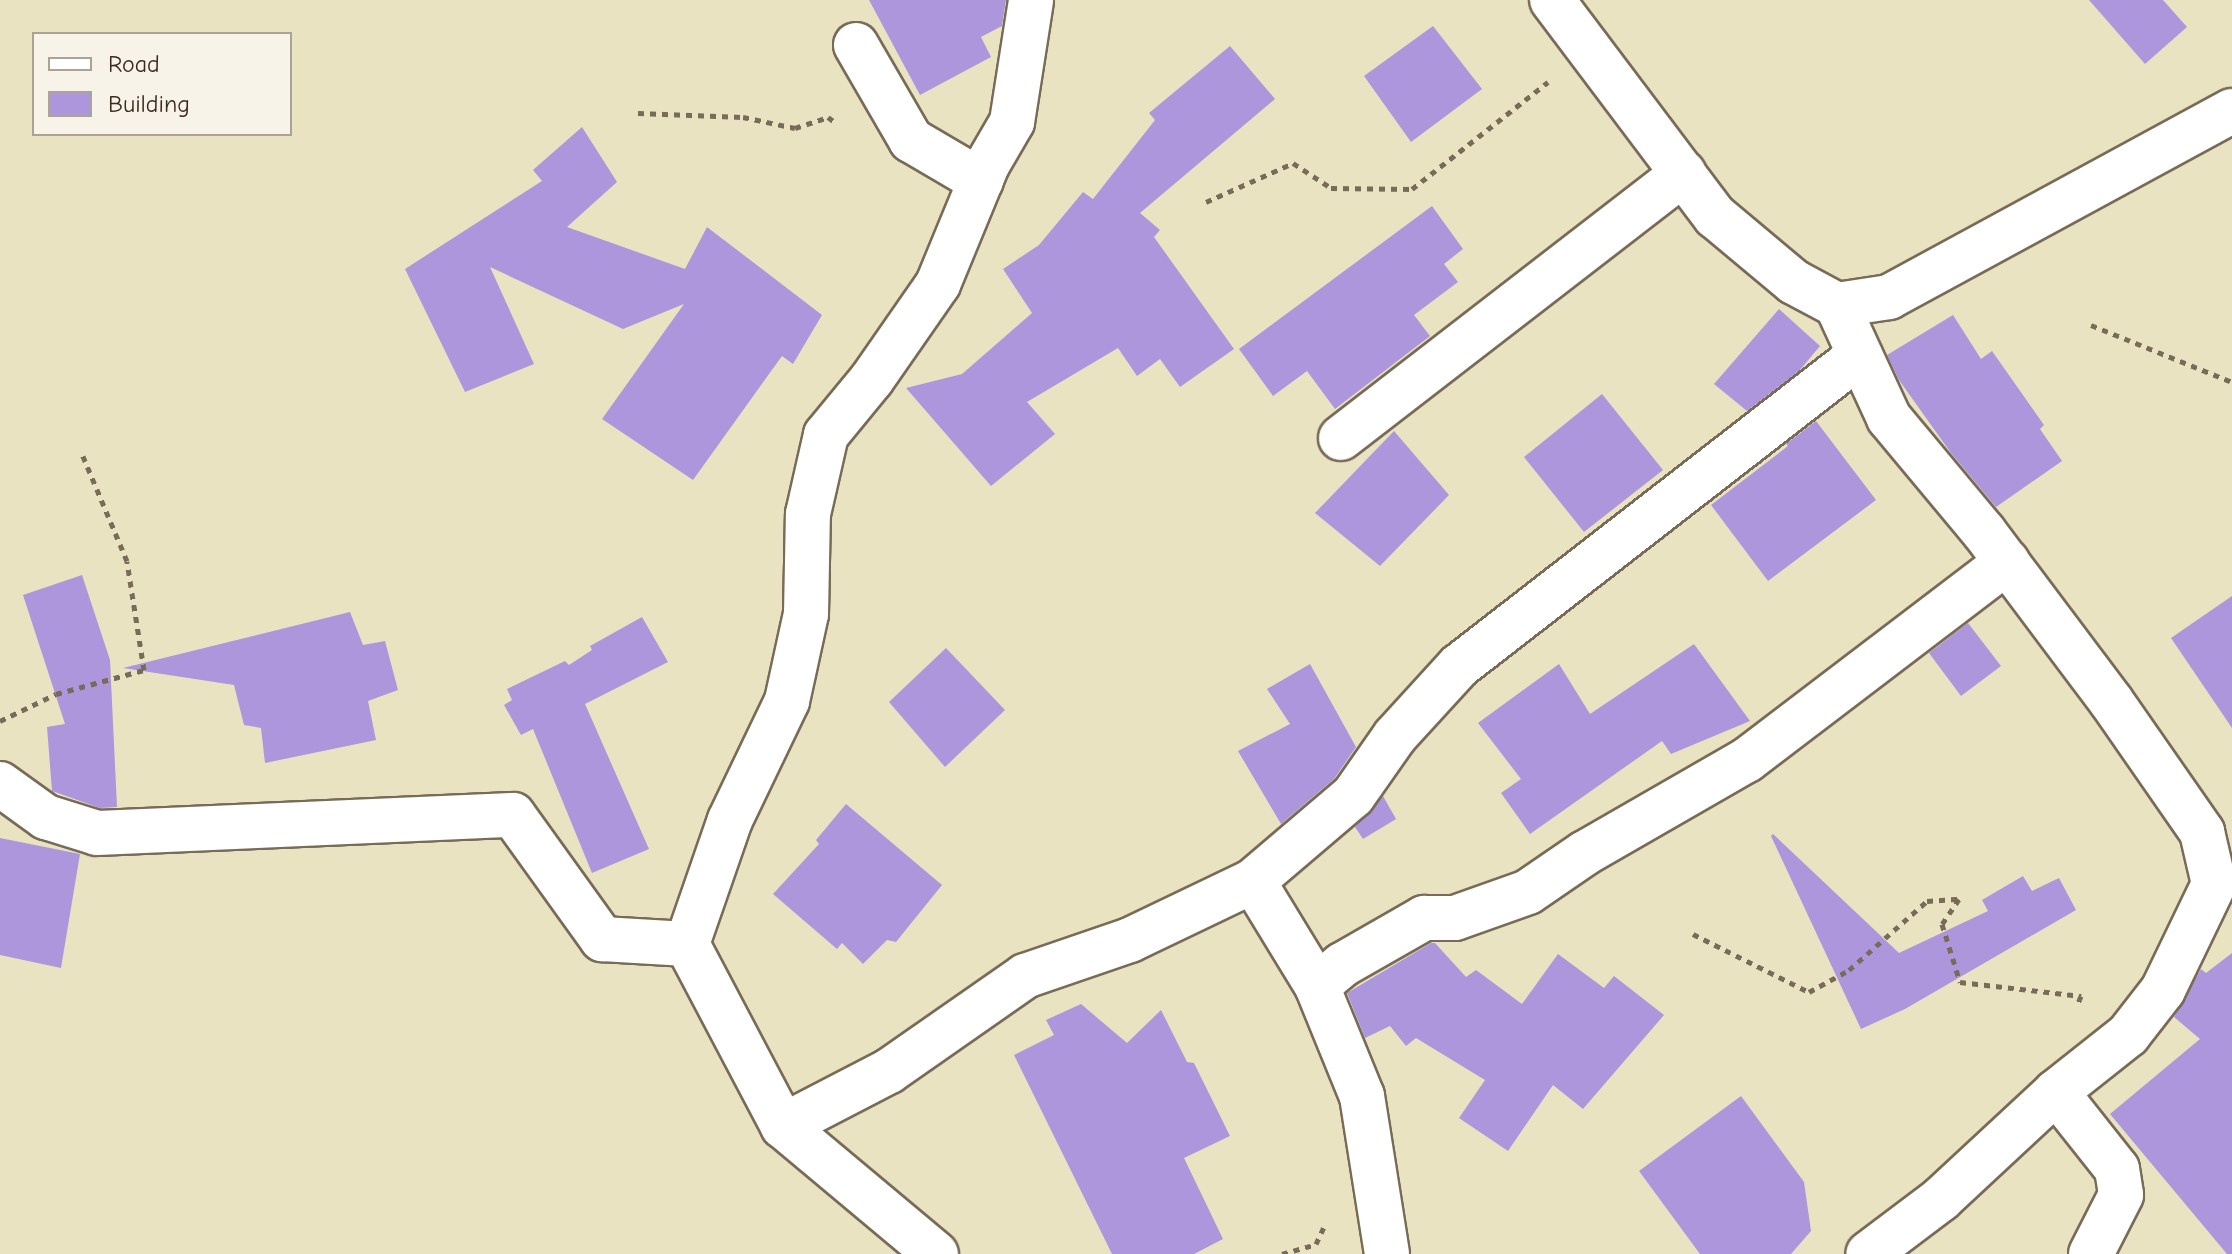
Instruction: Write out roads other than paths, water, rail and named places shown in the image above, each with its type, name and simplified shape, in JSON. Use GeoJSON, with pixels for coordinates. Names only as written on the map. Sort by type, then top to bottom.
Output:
{"type":"FeatureCollection","features":[{"type":"Feature","properties":{"kind":"street"},"geometry":{"type":"LineString","coordinates":[[936,1254],[783,1126],[687,944],[730,820],[787,701],[806,614],[808,514],[826,435],[872,379],[938,284],[981,181],[1012,122],[1031,0]]}},
{"type":"Feature","properties":{"kind":"street"},"geometry":{"type":"LineString","coordinates":[[1552,0],[1715,216],[1794,282],[1837,305],[1889,297],[2232,111]]}},
{"type":"Feature","properties":{"kind":"street"},"geometry":{"type":"LineString","coordinates":[[856,45],[911,140],[981,181]]}},
{"type":"Feature","properties":{"kind":"street"},"geometry":{"type":"LineString","coordinates":[[1341,438],[1684,173]]}},
{"type":"Feature","properties":{"kind":"street"},"geometry":{"type":"LineString","coordinates":[[1837,305],[1889,418],[2007,562],[2111,701],[2202,832],[2214,884],[2163,990],[2128,1035],[2056,1092],[1941,1199],[1868,1254]]}},
{"type":"Feature","properties":{"kind":"street"},"geometry":{"type":"LineString","coordinates":[[783,1126],[889,1071],[1025,976],[1130,940],[1253,881],[1353,796],[1395,736],[1459,666],[1860,355]]}},
{"type":"Feature","properties":{"kind":"street"},"geometry":{"type":"LineString","coordinates":[[1317,986],[1342,965],[1424,918],[1455,918],[1528,892],[1585,853],[1747,760],[2007,562]]}},
{"type":"Feature","properties":{"kind":"street"},"geometry":{"type":"LineString","coordinates":[[0,784],[46,817],[97,833],[513,815],[602,939],[687,944]]}},
{"type":"Feature","properties":{"kind":"street"},"geometry":{"type":"LineString","coordinates":[[1253,881],[1317,986],[1362,1096],[1387,1254]]}},
{"type":"Feature","properties":{"kind":"street"},"geometry":{"type":"LineString","coordinates":[[2056,1092],[2117,1169],[2121,1195],[2091,1254]]}}]}
